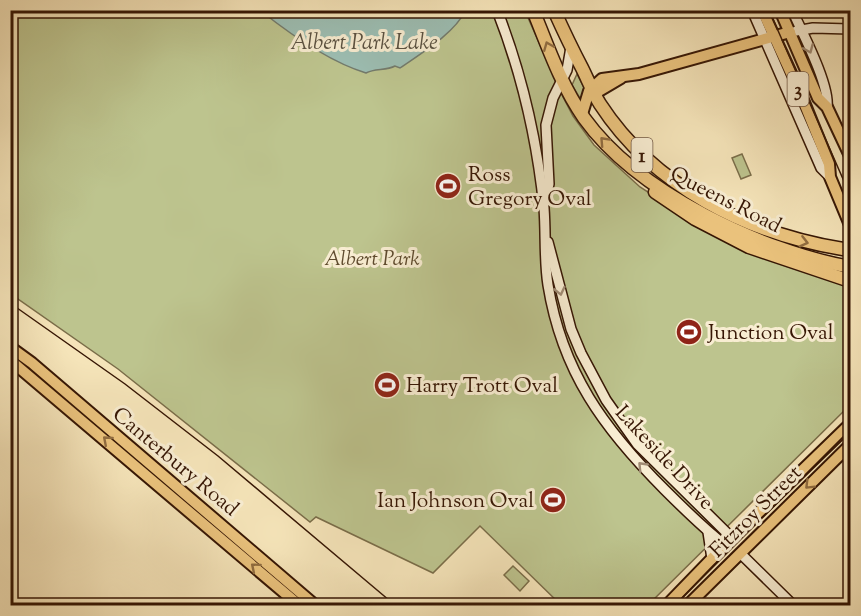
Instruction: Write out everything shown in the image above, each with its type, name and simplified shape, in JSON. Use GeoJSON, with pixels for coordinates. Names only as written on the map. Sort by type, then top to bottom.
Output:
{"type":"FeatureCollection","features":[{"type":"Feature","properties":{"kind":"highway","name":"Queens Road"},"geometry":{"type":"LineString","coordinates":[[533,10],[562,81],[582,114],[597,134],[629,167],[675,197],[738,231],[785,250],[827,263],[850,267]]}},
{"type":"Feature","properties":{"kind":"highway","name":"Queens Road"},"geometry":{"type":"LineString","coordinates":[[554,10],[593,92],[617,128],[645,158],[701,199],[737,217],[775,233],[843,249]]}},
{"type":"Feature","properties":{"kind":"highway"},"geometry":{"type":"LineString","coordinates":[[629,167],[634,176],[669,203],[713,229],[772,256],[850,281]]}},
{"type":"Feature","properties":{"kind":"main road","name":"3"},"geometry":{"type":"LineString","coordinates":[[762,10],[770,37],[829,164],[830,177],[850,225]]}},
{"type":"Feature","properties":{"kind":"main road","name":"3"},"geometry":{"type":"LineString","coordinates":[[780,10],[795,31],[818,98],[827,106],[850,156]]}},
{"type":"Feature","properties":{"kind":"main road"},"geometry":{"type":"LineString","coordinates":[[582,114],[602,79],[621,78],[795,31]]}},
{"type":"Feature","properties":{"kind":"main road","name":"Canterbury Road"},"geometry":{"type":"LineString","coordinates":[[10,347],[32,363],[315,606]]}},
{"type":"Feature","properties":{"kind":"main road","name":"Canterbury Road"},"geometry":{"type":"LineString","coordinates":[[10,360],[300,606]]}},
{"type":"Feature","properties":{"kind":"main road","name":"Fitzroy Street"},"geometry":{"type":"LineString","coordinates":[[666,606],[728,542],[850,424]]}},
{"type":"Feature","properties":{"kind":"main road","name":"Fitzroy Street"},"geometry":{"type":"LineString","coordinates":[[687,606],[850,444]]}},
{"type":"Feature","properties":{"kind":"main road","name":"Lakeside Drive"},"geometry":{"type":"LineString","coordinates":[[728,542],[741,554]]}},
{"type":"Feature","properties":{"kind":"street","name":"Lakeside Drive"},"geometry":{"type":"LineString","coordinates":[[497,10],[525,97],[533,135],[546,234],[565,310],[581,353],[606,400],[637,444],[728,542]]}},
{"type":"Feature","properties":{"kind":"street"},"geometry":{"type":"LineString","coordinates":[[752,10],[770,37]]}},
{"type":"Feature","properties":{"kind":"street"},"geometry":{"type":"LineString","coordinates":[[792,10],[795,31],[813,28],[850,29]]}},
{"type":"Feature","properties":{"kind":"street"},"geometry":{"type":"LineString","coordinates":[[543,207],[549,184],[546,125],[553,98],[567,67],[571,47]]}},
{"type":"Feature","properties":{"kind":"street","name":"Lakeside Drive"},"geometry":{"type":"LineString","coordinates":[[546,234],[545,260],[556,321],[568,358],[588,398],[615,436],[639,464],[708,532],[728,542]]}},
{"type":"Feature","properties":{"kind":"street"},"geometry":{"type":"LineString","coordinates":[[568,358],[581,353]]}},
{"type":"Feature","properties":{"kind":"street"},"geometry":{"type":"LineString","coordinates":[[708,532],[712,559]]}},
{"type":"Feature","properties":{"kind":"street"},"geometry":{"type":"LineString","coordinates":[[741,554],[794,606]]}},
{"type":"Feature","properties":{"kind":"green space","name":"Albert Park"},"geometry":{"type":"Polygon","coordinates":[[[11,11],[525,11],[573,116],[594,145],[640,187],[677,211],[842,283],[850,289],[850,405],[648,605],[561,605],[480,526],[433,573],[316,517],[310,522],[118,369],[11,294],[11,11]]]}},
{"type":"Feature","properties":{"kind":"green space"},"geometry":{"type":"Polygon","coordinates":[[[577,74],[584,88],[581,100],[572,85],[577,74]]]}},
{"type":"Feature","properties":{"kind":"green space"},"geometry":{"type":"Polygon","coordinates":[[[742,154],[751,175],[741,179],[732,158],[742,154]]]}},
{"type":"Feature","properties":{"kind":"green space"},"geometry":{"type":"Polygon","coordinates":[[[513,566],[529,581],[520,591],[504,575],[513,566]]]}},
{"type":"Feature","properties":{"kind":"water","name":"Albert Park Lake"},"geometry":{"type":"Polygon","coordinates":[[[261,11],[465,11],[445,35],[400,68],[395,66],[366,73],[325,55],[297,38],[261,11]]]}},
{"type":"Feature","properties":{"kind":"tram line"},"geometry":{"type":"LineString","coordinates":[[769,10],[850,195]]}},
{"type":"Feature","properties":{"kind":"tram line"},"geometry":{"type":"LineString","coordinates":[[10,303],[125,384],[218,456],[396,606]]}},
{"type":"Feature","properties":{"kind":"tram line"},"geometry":{"type":"LineString","coordinates":[[674,606],[850,430]]}},
{"type":"Feature","properties":{"kind":"place","name":"Ross Gregory Oval"},"geometry":{"type":"Point","coordinates":[448,186]}},
{"type":"Feature","properties":{"kind":"place","name":"Junction Oval"},"geometry":{"type":"Point","coordinates":[689,332]}},
{"type":"Feature","properties":{"kind":"place","name":"Harry Trott Oval"},"geometry":{"type":"Point","coordinates":[387,385]}},
{"type":"Feature","properties":{"kind":"place","name":"Ian Johnson Oval"},"geometry":{"type":"Point","coordinates":[553,500]}}]}
